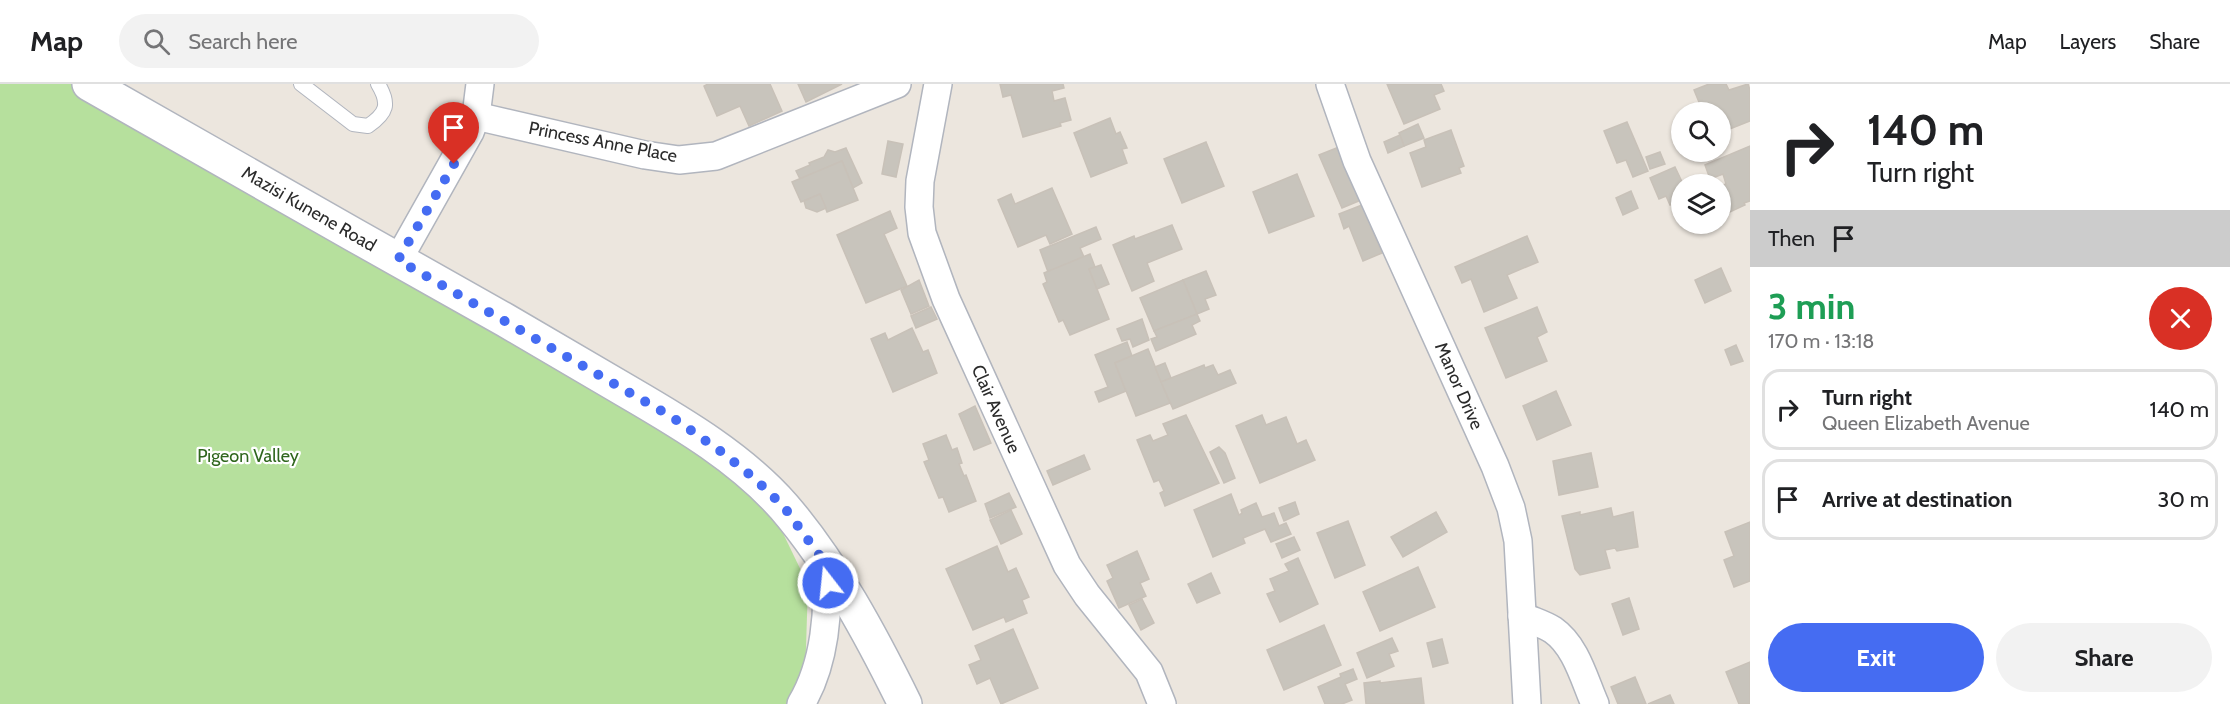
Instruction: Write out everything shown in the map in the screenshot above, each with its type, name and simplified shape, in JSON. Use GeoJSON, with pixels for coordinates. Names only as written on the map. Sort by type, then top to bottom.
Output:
{"type":"FeatureCollection","features":[{"type":"Feature","properties":{"kind":"street","name":"Mazisi Kunene Road"},"geometry":{"type":"LineString","coordinates":[[89,84],[672,417],[723,453],[784,507],[825,563],[873,640],[905,704]]}},
{"type":"Feature","properties":{"kind":"street"},"geometry":{"type":"LineString","coordinates":[[398,260],[470,132],[476,116],[480,84]]}},
{"type":"Feature","properties":{"kind":"street","name":"Princess Anne Place"},"geometry":{"type":"LineString","coordinates":[[476,116],[645,155],[679,160],[716,156],[897,84]]}},
{"type":"Feature","properties":{"kind":"street","name":"Clair Avenue"},"geometry":{"type":"LineString","coordinates":[[938,84],[920,181],[919,207],[922,233],[945,299],[1066,565],[1149,672],[1162,704]]}},
{"type":"Feature","properties":{"kind":"street","name":"Manor Drive"},"geometry":{"type":"LineString","coordinates":[[1330,84],[1357,161],[1512,508],[1518,541],[1527,704]]}},
{"type":"Feature","properties":{"kind":"street"},"geometry":{"type":"LineString","coordinates":[[801,704],[820,659],[828,583],[825,563]]}},
{"type":"Feature","properties":{"kind":"street"},"geometry":{"type":"LineString","coordinates":[[1522,616],[1552,630],[1565,641],[1576,658],[1595,704]]}},
{"type":"Feature","properties":{"kind":"lane"},"geometry":{"type":"LineString","coordinates":[[301,84],[352,124],[368,126],[379,119],[385,108],[386,96],[378,84]]}},
{"type":"Feature","properties":{"kind":"green space","name":"Pigeon Valley"},"geometry":{"type":"Polygon","coordinates":[[[0,84],[98,84],[750,465],[808,585],[805,678],[789,704],[0,704],[0,84]]]}},
{"type":"Feature","properties":{"kind":"building"},"geometry":{"type":"Polygon","coordinates":[[[708,84],[770,84],[782,111],[749,126],[740,106],[717,116],[704,86],[708,84]]]}},
{"type":"Feature","properties":{"kind":"building"},"geometry":{"type":"Polygon","coordinates":[[[798,84],[842,84],[806,102],[798,84]]]}},
{"type":"Feature","properties":{"kind":"building"},"geometry":{"type":"Polygon","coordinates":[[[1000,84],[1063,84],[1064,88],[1052,91],[1054,101],[1065,98],[1071,120],[1060,123],[1061,126],[1023,137],[1011,95],[1003,97],[1000,84]]]}},
{"type":"Feature","properties":{"kind":"building"},"geometry":{"type":"Polygon","coordinates":[[[1387,84],[1441,84],[1444,91],[1434,95],[1440,109],[1404,124],[1387,84]]]}},
{"type":"Feature","properties":{"kind":"building"},"geometry":{"type":"Polygon","coordinates":[[[1709,84],[1726,84],[1729,90],[1748,84],[1750,121],[1731,129],[1731,102],[1699,102],[1694,90],[1709,84]]]}},
{"type":"Feature","properties":{"kind":"building"},"geometry":{"type":"Polygon","coordinates":[[[1110,118],[1116,134],[1120,132],[1127,148],[1122,149],[1127,163],[1091,177],[1074,133],[1110,118]]]}},
{"type":"Feature","properties":{"kind":"building"},"geometry":{"type":"Polygon","coordinates":[[[1627,122],[1648,171],[1633,177],[1626,160],[1617,163],[1604,131],[1627,122]]]}},
{"type":"Feature","properties":{"kind":"building"},"geometry":{"type":"Polygon","coordinates":[[[1418,124],[1424,138],[1404,146],[1399,133],[1418,124]]]}},
{"type":"Feature","properties":{"kind":"building"},"geometry":{"type":"Polygon","coordinates":[[[1451,130],[1464,166],[1459,168],[1461,173],[1422,187],[1410,153],[1426,147],[1424,140],[1451,130]]]}},
{"type":"Feature","properties":{"kind":"building"},"geometry":{"type":"Polygon","coordinates":[[[1400,135],[1404,146],[1388,153],[1384,142],[1400,135]]]}},
{"type":"Feature","properties":{"kind":"building"},"geometry":{"type":"Polygon","coordinates":[[[888,141],[903,144],[896,177],[882,174],[888,141]]]}},
{"type":"Feature","properties":{"kind":"building"},"geometry":{"type":"Polygon","coordinates":[[[1206,142],[1224,186],[1182,203],[1164,159],[1206,142]]]}},
{"type":"Feature","properties":{"kind":"building"},"geometry":{"type":"Polygon","coordinates":[[[1750,146],[1750,201],[1731,211],[1731,174],[1708,174],[1705,165],[1712,162],[1731,162],[1731,154],[1750,146]]]}},
{"type":"Feature","properties":{"kind":"building"},"geometry":{"type":"Polygon","coordinates":[[[1339,147],[1361,200],[1342,208],[1319,155],[1339,147]]]}},
{"type":"Feature","properties":{"kind":"building"},"geometry":{"type":"Polygon","coordinates":[[[846,148],[862,183],[853,188],[842,161],[800,179],[796,171],[824,157],[828,150],[835,152],[846,148]]]}},
{"type":"Feature","properties":{"kind":"building"},"geometry":{"type":"Polygon","coordinates":[[[1660,152],[1665,164],[1650,169],[1646,157],[1660,152]]]}},
{"type":"Feature","properties":{"kind":"building"},"geometry":{"type":"Polygon","coordinates":[[[842,161],[858,200],[827,212],[820,194],[801,202],[792,182],[842,161]]]}},
{"type":"Feature","properties":{"kind":"building"},"geometry":{"type":"Polygon","coordinates":[[[1675,167],[1678,174],[1671,174],[1671,205],[1666,196],[1659,199],[1650,178],[1675,167]]]}},
{"type":"Feature","properties":{"kind":"building"},"geometry":{"type":"Polygon","coordinates":[[[1297,174],[1314,216],[1269,233],[1253,192],[1297,174]]]}},
{"type":"Feature","properties":{"kind":"building"},"geometry":{"type":"Polygon","coordinates":[[[1052,188],[1072,234],[1050,244],[1046,235],[1018,247],[998,200],[1011,194],[1015,204],[1052,188]]]}},
{"type":"Feature","properties":{"kind":"building"},"geometry":{"type":"Polygon","coordinates":[[[1631,191],[1638,208],[1623,215],[1616,198],[1631,191]]]}},
{"type":"Feature","properties":{"kind":"building"},"geometry":{"type":"Polygon","coordinates":[[[820,194],[826,208],[817,212],[806,208],[804,201],[820,194]]]}},
{"type":"Feature","properties":{"kind":"building"},"geometry":{"type":"Polygon","coordinates":[[[1362,205],[1382,253],[1363,261],[1349,226],[1344,229],[1339,214],[1362,205]]]}},
{"type":"Feature","properties":{"kind":"building"},"geometry":{"type":"Polygon","coordinates":[[[890,211],[897,228],[884,234],[907,286],[866,303],[837,235],[890,211]]]}},
{"type":"Feature","properties":{"kind":"building"},"geometry":{"type":"Polygon","coordinates":[[[1172,225],[1182,249],[1147,263],[1154,281],[1132,291],[1113,245],[1172,225]]]}},
{"type":"Feature","properties":{"kind":"building"},"geometry":{"type":"Polygon","coordinates":[[[1096,227],[1101,239],[1080,248],[1084,257],[1048,272],[1040,250],[1096,227]]]}},
{"type":"Feature","properties":{"kind":"building"},"geometry":{"type":"Polygon","coordinates":[[[1527,236],[1538,262],[1507,275],[1517,298],[1484,312],[1471,279],[1462,283],[1455,267],[1527,236]]]}},
{"type":"Feature","properties":{"kind":"building"},"geometry":{"type":"Polygon","coordinates":[[[1090,254],[1095,267],[1089,269],[1109,319],[1070,335],[1063,320],[1059,322],[1043,284],[1047,282],[1044,273],[1090,254]]]}},
{"type":"Feature","properties":{"kind":"building"},"geometry":{"type":"Polygon","coordinates":[[[1101,265],[1109,284],[1097,289],[1089,269],[1101,265]]]}},
{"type":"Feature","properties":{"kind":"building"},"geometry":{"type":"Polygon","coordinates":[[[1721,268],[1731,291],[1705,303],[1695,280],[1721,268]]]}},
{"type":"Feature","properties":{"kind":"building"},"geometry":{"type":"Polygon","coordinates":[[[1206,271],[1216,295],[1205,299],[1209,309],[1197,314],[1183,280],[1206,271]]]}},
{"type":"Feature","properties":{"kind":"building"},"geometry":{"type":"Polygon","coordinates":[[[919,280],[929,306],[911,314],[901,290],[919,280]]]}},
{"type":"Feature","properties":{"kind":"building"},"geometry":{"type":"Polygon","coordinates":[[[1183,280],[1197,314],[1154,331],[1140,298],[1183,280]]]}},
{"type":"Feature","properties":{"kind":"building"},"geometry":{"type":"Polygon","coordinates":[[[931,307],[937,319],[916,328],[911,316],[931,307]]]}},
{"type":"Feature","properties":{"kind":"building"},"geometry":{"type":"Polygon","coordinates":[[[1537,307],[1547,332],[1537,337],[1547,361],[1506,378],[1485,328],[1537,307]]]}},
{"type":"Feature","properties":{"kind":"building"},"geometry":{"type":"Polygon","coordinates":[[[1197,314],[1200,321],[1192,325],[1196,334],[1156,351],[1151,339],[1157,337],[1154,331],[1197,314]]]}},
{"type":"Feature","properties":{"kind":"building"},"geometry":{"type":"Polygon","coordinates":[[[1142,319],[1149,340],[1133,347],[1130,339],[1122,341],[1117,329],[1142,319]]]}},
{"type":"Feature","properties":{"kind":"building"},"geometry":{"type":"Polygon","coordinates":[[[912,328],[923,352],[928,350],[937,373],[893,392],[871,339],[885,333],[888,340],[912,328]]]}},
{"type":"Feature","properties":{"kind":"building"},"geometry":{"type":"Polygon","coordinates":[[[1127,342],[1132,356],[1115,363],[1126,391],[1099,402],[1095,392],[1108,387],[1095,355],[1127,342]]]}},
{"type":"Feature","properties":{"kind":"building"},"geometry":{"type":"Polygon","coordinates":[[[1736,345],[1743,361],[1731,365],[1725,350],[1736,345]]]}},
{"type":"Feature","properties":{"kind":"building"},"geometry":{"type":"Polygon","coordinates":[[[1148,349],[1170,403],[1136,416],[1115,363],[1148,349]]]}},
{"type":"Feature","properties":{"kind":"building"},"geometry":{"type":"Polygon","coordinates":[[[1165,363],[1171,378],[1161,382],[1155,367],[1165,363]]]}},
{"type":"Feature","properties":{"kind":"building"},"geometry":{"type":"Polygon","coordinates":[[[1204,365],[1205,368],[1213,365],[1218,375],[1230,370],[1236,383],[1173,409],[1161,382],[1204,365]]]}},
{"type":"Feature","properties":{"kind":"building"},"geometry":{"type":"Polygon","coordinates":[[[1556,391],[1571,425],[1537,440],[1523,406],[1556,391]]]}},
{"type":"Feature","properties":{"kind":"building"},"geometry":{"type":"Polygon","coordinates":[[[975,406],[991,443],[974,450],[959,414],[975,406]]]}},
{"type":"Feature","properties":{"kind":"building"},"geometry":{"type":"Polygon","coordinates":[[[1186,415],[1219,483],[1165,506],[1160,493],[1164,491],[1159,480],[1154,482],[1137,440],[1150,435],[1153,441],[1168,435],[1163,424],[1186,415]]]}},
{"type":"Feature","properties":{"kind":"building"},"geometry":{"type":"Polygon","coordinates":[[[1262,415],[1266,425],[1286,417],[1297,444],[1306,440],[1315,460],[1260,483],[1236,426],[1262,415]]]}},
{"type":"Feature","properties":{"kind":"building"},"geometry":{"type":"Polygon","coordinates":[[[946,435],[952,450],[957,448],[962,463],[959,464],[976,501],[949,512],[943,497],[939,498],[924,462],[929,460],[923,444],[946,435]]]}},
{"type":"Feature","properties":{"kind":"building"},"geometry":{"type":"Polygon","coordinates":[[[1219,447],[1225,453],[1235,478],[1224,483],[1210,452],[1219,447]]]}},
{"type":"Feature","properties":{"kind":"building"},"geometry":{"type":"Polygon","coordinates":[[[1591,453],[1598,487],[1559,495],[1553,461],[1591,453]]]}},
{"type":"Feature","properties":{"kind":"building"},"geometry":{"type":"Polygon","coordinates":[[[1084,455],[1090,469],[1053,485],[1047,471],[1084,455]]]}},
{"type":"Feature","properties":{"kind":"building"},"geometry":{"type":"Polygon","coordinates":[[[1009,493],[1016,507],[990,518],[985,504],[1009,493]]]}},
{"type":"Feature","properties":{"kind":"building"},"geometry":{"type":"Polygon","coordinates":[[[1231,494],[1239,515],[1242,513],[1241,510],[1256,503],[1262,517],[1274,513],[1279,526],[1286,523],[1291,534],[1271,542],[1265,529],[1243,538],[1245,543],[1213,557],[1194,510],[1231,494]]]}},
{"type":"Feature","properties":{"kind":"building"},"geometry":{"type":"Polygon","coordinates":[[[1295,502],[1299,514],[1284,521],[1279,508],[1295,502]]]}},
{"type":"Feature","properties":{"kind":"building"},"geometry":{"type":"Polygon","coordinates":[[[1611,508],[1613,517],[1633,512],[1638,547],[1617,551],[1615,548],[1605,550],[1610,568],[1580,575],[1575,569],[1562,516],[1580,512],[1580,515],[1611,508]]]}},
{"type":"Feature","properties":{"kind":"building"},"geometry":{"type":"Polygon","coordinates":[[[1011,510],[1022,534],[1001,544],[990,520],[1011,510]]]}},
{"type":"Feature","properties":{"kind":"building"},"geometry":{"type":"Polygon","coordinates":[[[1436,512],[1447,532],[1403,557],[1391,537],[1436,512]]]}},
{"type":"Feature","properties":{"kind":"building"},"geometry":{"type":"Polygon","coordinates":[[[1348,521],[1365,565],[1335,578],[1317,533],[1348,521]]]}},
{"type":"Feature","properties":{"kind":"building"},"geometry":{"type":"Polygon","coordinates":[[[1750,522],[1750,581],[1734,587],[1724,560],[1734,556],[1725,532],[1750,522]]]}},
{"type":"Feature","properties":{"kind":"building"},"geometry":{"type":"Polygon","coordinates":[[[1294,537],[1300,550],[1282,558],[1276,544],[1294,537]]]}},
{"type":"Feature","properties":{"kind":"building"},"geometry":{"type":"Polygon","coordinates":[[[997,546],[1008,572],[1016,568],[1029,597],[1022,600],[1027,613],[1006,622],[1004,617],[973,630],[946,569],[997,546]]]}},
{"type":"Feature","properties":{"kind":"building"},"geometry":{"type":"Polygon","coordinates":[[[1137,551],[1149,579],[1140,583],[1146,596],[1119,608],[1107,581],[1113,578],[1107,565],[1137,551]]]}},
{"type":"Feature","properties":{"kind":"building"},"geometry":{"type":"Polygon","coordinates":[[[1298,558],[1318,604],[1280,622],[1267,594],[1275,591],[1270,579],[1289,571],[1285,564],[1298,558]]]}},
{"type":"Feature","properties":{"kind":"building"},"geometry":{"type":"Polygon","coordinates":[[[1418,567],[1435,607],[1380,631],[1363,592],[1418,567]]]}},
{"type":"Feature","properties":{"kind":"building"},"geometry":{"type":"Polygon","coordinates":[[[1211,573],[1220,593],[1197,603],[1188,584],[1211,573]]]}},
{"type":"Feature","properties":{"kind":"building"},"geometry":{"type":"Polygon","coordinates":[[[1629,598],[1639,629],[1623,635],[1612,604],[1629,598]]]}},
{"type":"Feature","properties":{"kind":"building"},"geometry":{"type":"Polygon","coordinates":[[[1142,599],[1154,623],[1141,630],[1129,605],[1142,599]]]}},
{"type":"Feature","properties":{"kind":"building"},"geometry":{"type":"Polygon","coordinates":[[[1324,625],[1341,665],[1284,690],[1267,650],[1324,625]]]}},
{"type":"Feature","properties":{"kind":"building"},"geometry":{"type":"Polygon","coordinates":[[[1013,629],[1038,688],[1001,704],[990,678],[977,684],[969,665],[981,660],[975,646],[1013,629]]]}},
{"type":"Feature","properties":{"kind":"building"},"geometry":{"type":"Polygon","coordinates":[[[1392,638],[1398,651],[1389,654],[1394,666],[1367,678],[1357,653],[1392,638]]]}},
{"type":"Feature","properties":{"kind":"building"},"geometry":{"type":"Polygon","coordinates":[[[1442,639],[1448,663],[1433,667],[1427,643],[1442,639]]]}},
{"type":"Feature","properties":{"kind":"building"},"geometry":{"type":"Polygon","coordinates":[[[1750,662],[1750,704],[1739,704],[1726,672],[1750,662]]]}},
{"type":"Feature","properties":{"kind":"building"},"geometry":{"type":"Polygon","coordinates":[[[1353,669],[1357,679],[1345,684],[1352,700],[1342,704],[1325,704],[1318,687],[1353,669]]]}},
{"type":"Feature","properties":{"kind":"building"},"geometry":{"type":"Polygon","coordinates":[[[1635,677],[1646,704],[1618,704],[1611,687],[1635,677]]]}},
{"type":"Feature","properties":{"kind":"building"},"geometry":{"type":"Polygon","coordinates":[[[1421,678],[1424,704],[1366,704],[1364,683],[1421,678]]]}},
{"type":"Feature","properties":{"kind":"building"},"geometry":{"type":"Polygon","coordinates":[[[1670,695],[1674,704],[1648,704],[1670,695]]]}},
{"type":"Feature","properties":{"kind":"route"},"geometry":{"type":"LineString","coordinates":[[454,164],[398,260],[672,417],[723,453],[784,507],[825,563],[828,583]]}}]}
